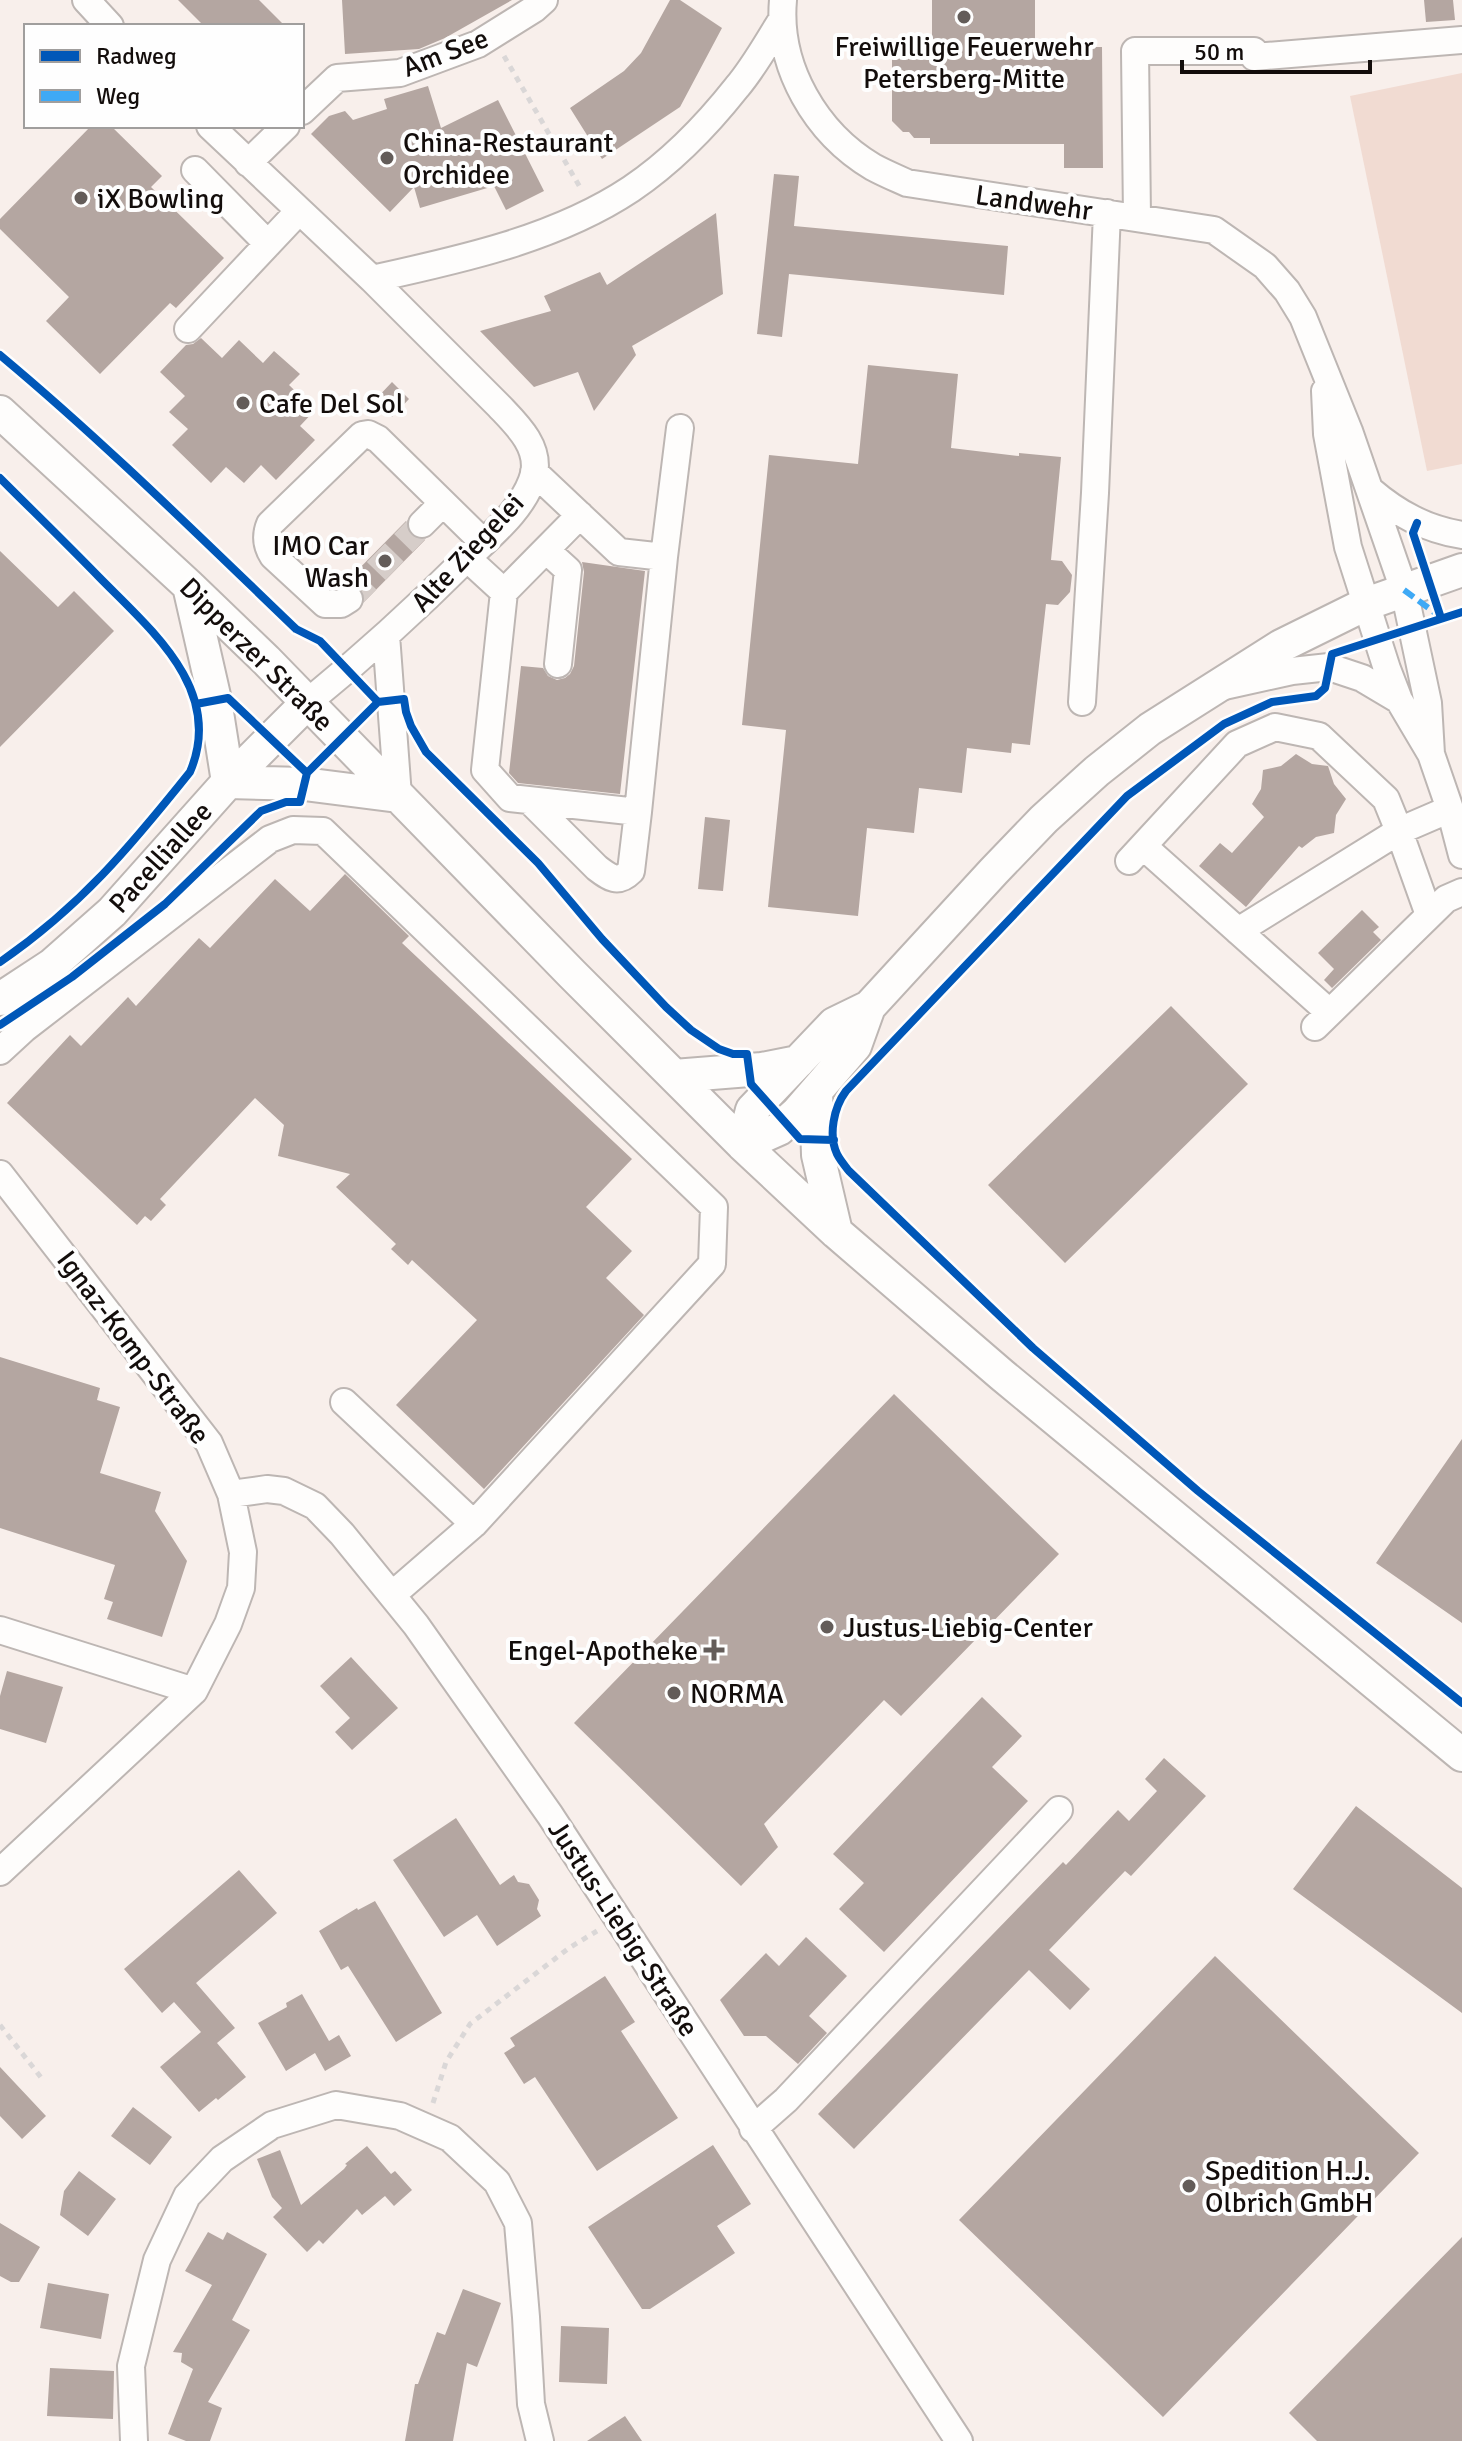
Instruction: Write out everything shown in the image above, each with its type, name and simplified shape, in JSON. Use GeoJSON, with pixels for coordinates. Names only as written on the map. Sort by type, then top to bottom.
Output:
{"type":"FeatureCollection","features":[{"type":"Feature","properties":{"kind":"main road","name":"Dipperzer Straße"},"geometry":{"type":"LineString","coordinates":[[0,412],[189,586],[308,702],[572,974],[743,1145],[836,1232],[1002,1375],[1462,1755]]}},
{"type":"Feature","properties":{"kind":"main road"},"geometry":{"type":"LineString","coordinates":[[743,1145],[752,1110],[834,1024],[869,1007],[1044,819],[1097,771],[1150,729],[1281,646],[1366,604],[1462,570]]}},
{"type":"Feature","properties":{"kind":"main road"},"geometry":{"type":"LineString","coordinates":[[189,586],[215,700],[228,782],[304,784],[398,796]]}},
{"type":"Feature","properties":{"kind":"main road","name":"Pacelliallee"},"geometry":{"type":"LineString","coordinates":[[0,999],[52,965],[112,912],[228,782],[308,702]]}},
{"type":"Feature","properties":{"kind":"main road"},"geometry":{"type":"LineString","coordinates":[[743,1145],[779,1129],[797,1113],[855,1046],[869,1007]]}},
{"type":"Feature","properties":{"kind":"main road"},"geometry":{"type":"LineString","coordinates":[[674,1076],[762,1069],[798,1062]]}},
{"type":"Feature","properties":{"kind":"main road"},"geometry":{"type":"LineString","coordinates":[[816,1092],[818,1155],[836,1232]]}},
{"type":"Feature","properties":{"kind":"street"},"geometry":{"type":"LineString","coordinates":[[86,0],[108,24]]}},
{"type":"Feature","properties":{"kind":"street","name":"Am See"},"geometry":{"type":"LineString","coordinates":[[304,109],[337,78],[400,73],[478,44],[544,0]]}},
{"type":"Feature","properties":{"kind":"street"},"geometry":{"type":"LineString","coordinates":[[372,279],[445,263],[511,243],[594,210],[630,189],[662,166],[739,86],[782,10]]}},
{"type":"Feature","properties":{"kind":"street","name":"Landwehr"},"geometry":{"type":"LineString","coordinates":[[782,10],[788,58],[802,94],[844,145],[873,167],[907,183],[1214,230],[1265,266],[1287,291],[1303,317],[1349,431],[1404,590],[1428,703],[1431,754]]}},
{"type":"Feature","properties":{"kind":"street"},"geometry":{"type":"LineString","coordinates":[[1137,217],[1135,51],[1254,51],[1254,57],[1462,40]]}},
{"type":"Feature","properties":{"kind":"street","name":"Alte Ziegelei"},"geometry":{"type":"LineString","coordinates":[[212,128],[372,279],[520,427],[533,451],[534,472],[525,495],[511,514],[386,635],[308,702]]}},
{"type":"Feature","properties":{"kind":"street"},"geometry":{"type":"LineString","coordinates":[[248,163],[284,128]]}},
{"type":"Feature","properties":{"kind":"street"},"geometry":{"type":"LineString","coordinates":[[195,170],[268,244]]}},
{"type":"Feature","properties":{"kind":"street"},"geometry":{"type":"LineString","coordinates":[[188,329],[299,211]]}},
{"type":"Feature","properties":{"kind":"street"},"geometry":{"type":"LineString","coordinates":[[1082,702],[1107,213]]}},
{"type":"Feature","properties":{"kind":"street","name":"Landwehr"},"geometry":{"type":"LineString","coordinates":[[1324,371],[1327,434],[1348,547],[1399,700],[1431,754]]}},
{"type":"Feature","properties":{"kind":"street"},"geometry":{"type":"LineString","coordinates":[[530,801],[608,877],[617,880],[631,871],[680,428]]}},
{"type":"Feature","properties":{"kind":"street"},"geometry":{"type":"LineString","coordinates":[[349,599],[341,604],[325,604],[273,556],[266,539],[270,524],[357,438],[368,434],[378,439],[443,503],[504,592]]}},
{"type":"Feature","properties":{"kind":"street"},"geometry":{"type":"LineString","coordinates":[[534,472],[619,552],[664,557]]}},
{"type":"Feature","properties":{"kind":"street"},"geometry":{"type":"LineString","coordinates":[[1367,487],[1390,507],[1417,523],[1462,535]]}},
{"type":"Feature","properties":{"kind":"street"},"geometry":{"type":"LineString","coordinates":[[422,524],[443,503]]}},
{"type":"Feature","properties":{"kind":"street"},"geometry":{"type":"LineString","coordinates":[[580,515],[504,592],[485,770],[510,798],[638,812]]}},
{"type":"Feature","properties":{"kind":"street"},"geometry":{"type":"LineString","coordinates":[[546,550],[568,570],[558,664]]}},
{"type":"Feature","properties":{"kind":"street"},"geometry":{"type":"LineString","coordinates":[[386,635],[398,796]]}},
{"type":"Feature","properties":{"kind":"street"},"geometry":{"type":"LineString","coordinates":[[1212,688],[1292,671],[1329,667],[1362,678],[1399,700]]}},
{"type":"Feature","properties":{"kind":"street"},"geometry":{"type":"LineString","coordinates":[[1429,915],[1386,799],[1319,736],[1275,727],[1237,744],[1136,854],[1238,931],[1322,1020],[1446,899],[1462,892]]}},
{"type":"Feature","properties":{"kind":"street"},"geometry":{"type":"LineString","coordinates":[[1431,754],[1462,855]]}},
{"type":"Feature","properties":{"kind":"street"},"geometry":{"type":"LineString","coordinates":[[1238,931],[1399,831],[1450,809]]}},
{"type":"Feature","properties":{"kind":"street"},"geometry":{"type":"LineString","coordinates":[[0,1051],[25,1028],[270,839],[293,830],[323,831],[714,1207],[712,1264],[474,1524],[392,1595]]}},
{"type":"Feature","properties":{"kind":"street","name":"Ignaz-Komp-Straße"},"geometry":{"type":"LineString","coordinates":[[0,1174],[209,1443],[231,1494],[243,1552],[241,1588],[228,1624],[194,1691],[0,1872]]}},
{"type":"Feature","properties":{"kind":"street"},"geometry":{"type":"LineString","coordinates":[[344,1402],[474,1524]]}},
{"type":"Feature","properties":{"kind":"street","name":"Justus-Liebig-Straße"},"geometry":{"type":"LineString","coordinates":[[231,1494],[267,1489],[284,1491],[315,1506],[392,1595],[550,1815],[611,1923],[753,2129],[835,2273],[959,2441]]}},
{"type":"Feature","properties":{"kind":"street"},"geometry":{"type":"LineString","coordinates":[[0,1630],[194,1691]]}},
{"type":"Feature","properties":{"kind":"street"},"geometry":{"type":"LineString","coordinates":[[753,2129],[786,2100],[1059,1810]]}},
{"type":"Feature","properties":{"kind":"street"},"geometry":{"type":"LineString","coordinates":[[134,2441],[131,2366],[157,2260],[187,2196],[222,2159],[272,2125],[336,2105],[400,2116],[450,2138],[497,2182],[518,2223],[531,2404],[540,2441]]}},
{"type":"Feature","properties":{"kind":"path"},"geometry":{"type":"LineString","coordinates":[[492,36],[594,210]]}},
{"type":"Feature","properties":{"kind":"path"},"geometry":{"type":"LineString","coordinates":[[425,2127],[446,2062],[470,2024],[569,1948],[611,1923]]}},
{"type":"Feature","properties":{"kind":"path"},"geometry":{"type":"LineString","coordinates":[[0,2025],[43,2080]]}},
{"type":"Feature","properties":{"kind":"shaded area"},"geometry":{"type":"Polygon","coordinates":[[[1462,73],[1462,464],[1427,471],[1350,96],[1462,73]]]}},
{"type":"Feature","properties":{"kind":"building"},"geometry":{"type":"Polygon","coordinates":[[[178,0],[259,0],[283,24],[202,24],[178,0]]]}},
{"type":"Feature","properties":{"kind":"building"},"geometry":{"type":"Polygon","coordinates":[[[342,0],[512,0],[419,49],[345,54],[342,0]]]}},
{"type":"Feature","properties":{"kind":"building"},"geometry":{"type":"Polygon","coordinates":[[[670,0],[680,0],[722,28],[680,107],[602,159],[570,108],[624,71],[641,53],[670,0]]]}},
{"type":"Feature","properties":{"kind":"building"},"geometry":{"type":"Polygon","coordinates":[[[932,0],[1035,0],[1035,47],[1102,47],[1103,168],[1064,168],[1064,144],[930,144],[930,138],[914,138],[909,132],[903,132],[892,121],[892,47],[932,47],[932,0]]]}},
{"type":"Feature","properties":{"kind":"building"},"geometry":{"type":"Polygon","coordinates":[[[1424,0],[1453,0],[1455,20],[1426,22],[1424,0]]]}},
{"type":"Feature","properties":{"kind":"building"},"geometry":{"type":"Polygon","coordinates":[[[428,86],[441,128],[498,100],[544,191],[506,210],[494,186],[420,208],[414,187],[390,212],[311,134],[329,116],[345,111],[353,120],[387,109],[384,99],[428,86]]]}},
{"type":"Feature","properties":{"kind":"building"},"geometry":{"type":"Polygon","coordinates":[[[89,128],[113,128],[162,176],[151,187],[224,258],[176,308],[170,303],[100,374],[46,321],[69,297],[0,229],[0,219],[89,128]]]}},
{"type":"Feature","properties":{"kind":"building"},"geometry":{"type":"Polygon","coordinates":[[[774,174],[799,176],[794,226],[1008,246],[1004,295],[789,274],[782,337],[757,334],[774,174]]]}},
{"type":"Feature","properties":{"kind":"building"},"geometry":{"type":"Polygon","coordinates":[[[716,213],[723,294],[632,346],[636,355],[594,411],[578,372],[534,387],[480,331],[551,311],[544,296],[600,272],[607,285],[716,213]]]}},
{"type":"Feature","properties":{"kind":"building","name":"Cafe Del Sol"},"geometry":{"type":"Polygon","coordinates":[[[201,338],[222,358],[239,340],[263,363],[274,351],[300,374],[289,385],[315,410],[300,426],[315,440],[276,480],[261,465],[244,483],[226,467],[211,483],[172,445],[188,429],[169,412],[185,396],[160,372],[186,345],[201,338]]]}},
{"type":"Feature","properties":{"kind":"building"},"geometry":{"type":"Polygon","coordinates":[[[868,365],[958,374],[951,448],[1019,456],[1019,453],[1061,457],[1051,560],[1062,561],[1072,575],[1070,592],[1058,605],[1046,604],[1030,745],[1012,743],[1011,753],[967,748],[962,793],[919,788],[914,833],[867,828],[858,916],[768,907],[786,730],[742,725],[769,455],[858,464],[868,365]]]}},
{"type":"Feature","properties":{"kind":"building"},"geometry":{"type":"Polygon","coordinates":[[[392,382],[409,399],[392,417],[375,400],[392,382]]]}},
{"type":"Feature","properties":{"kind":"building","name":"IMO Car Wash"},"geometry":{"type":"Polygon","coordinates":[[[406,521],[411,536],[425,540],[364,602],[363,591],[357,585],[344,584],[406,521]]]}},
{"type":"Feature","properties":{"kind":"building"},"geometry":{"type":"Polygon","coordinates":[[[0,551],[58,607],[74,591],[114,631],[0,747],[0,551]]]}},
{"type":"Feature","properties":{"kind":"building"},"geometry":{"type":"Polygon","coordinates":[[[582,562],[645,571],[620,794],[518,783],[509,773],[521,666],[543,668],[548,676],[557,680],[570,674],[574,666],[584,572],[582,562]]]}},
{"type":"Feature","properties":{"kind":"building"},"geometry":{"type":"Polygon","coordinates":[[[1296,754],[1312,764],[1328,766],[1334,784],[1346,799],[1336,815],[1334,833],[1316,837],[1302,848],[1299,846],[1246,907],[1199,866],[1220,843],[1232,853],[1264,817],[1252,804],[1261,789],[1263,770],[1281,766],[1296,754]]]}},
{"type":"Feature","properties":{"kind":"building"},"geometry":{"type":"Polygon","coordinates":[[[705,817],[730,820],[723,891],[698,889],[705,817]]]}},
{"type":"Feature","properties":{"kind":"building"},"geometry":{"type":"Polygon","coordinates":[[[345,874],[409,936],[402,943],[632,1159],[586,1207],[632,1251],[606,1278],[644,1315],[484,1489],[396,1405],[477,1320],[412,1260],[408,1265],[391,1249],[396,1244],[336,1187],[350,1174],[278,1156],[284,1125],[255,1098],[160,1199],[166,1205],[151,1221],[145,1216],[137,1225],[7,1103],[70,1035],[81,1046],[128,997],[136,1006],[199,938],[210,948],[275,879],[310,911],[345,874]]]}},
{"type":"Feature","properties":{"kind":"building"},"geometry":{"type":"Polygon","coordinates":[[[1362,910],[1379,927],[1373,932],[1381,940],[1332,988],[1324,980],[1334,969],[1318,953],[1362,910]]]}},
{"type":"Feature","properties":{"kind":"building"},"geometry":{"type":"Polygon","coordinates":[[[1171,1006],[1248,1084],[1065,1263],[988,1185],[1171,1006]]]}},
{"type":"Feature","properties":{"kind":"building"},"geometry":{"type":"Polygon","coordinates":[[[0,1357],[100,1388],[97,1400],[120,1407],[100,1473],[161,1492],[155,1511],[187,1561],[162,1637],[107,1619],[113,1602],[104,1599],[115,1565],[0,1528],[0,1357]]]}},
{"type":"Feature","properties":{"kind":"building","name":"Justus-Liebig-Center"},"geometry":{"type":"Polygon","coordinates":[[[894,1394],[1059,1554],[901,1716],[884,1700],[764,1824],[778,1847],[741,1886],[574,1723],[894,1394]]]}},
{"type":"Feature","properties":{"kind":"building"},"geometry":{"type":"Polygon","coordinates":[[[1462,1439],[1462,1623],[1376,1563],[1462,1439]]]}},
{"type":"Feature","properties":{"kind":"building"},"geometry":{"type":"Polygon","coordinates":[[[351,1657],[398,1708],[352,1750],[335,1732],[350,1718],[320,1686],[351,1657]]]}},
{"type":"Feature","properties":{"kind":"building"},"geometry":{"type":"Polygon","coordinates":[[[7,1671],[63,1687],[46,1743],[0,1729],[0,1696],[7,1671]]]}},
{"type":"Feature","properties":{"kind":"building"},"geometry":{"type":"Polygon","coordinates":[[[982,1697],[1022,1736],[992,1767],[1028,1801],[884,1952],[839,1909],[864,1883],[833,1854],[982,1697]]]}},
{"type":"Feature","properties":{"kind":"building"},"geometry":{"type":"Polygon","coordinates":[[[1164,1758],[1206,1796],[1131,1876],[1125,1871],[1049,1950],[1090,1989],[1070,2010],[1029,1970],[854,2149],[818,2114],[1063,1862],[1066,1865],[1118,1810],[1129,1821],[1157,1791],[1145,1779],[1164,1758]]]}},
{"type":"Feature","properties":{"kind":"building"},"geometry":{"type":"Polygon","coordinates":[[[1356,1806],[1462,1888],[1462,2013],[1293,1889],[1356,1806]]]}},
{"type":"Feature","properties":{"kind":"building"},"geometry":{"type":"Polygon","coordinates":[[[456,1818],[500,1885],[514,1875],[518,1882],[529,1884],[539,1900],[537,1909],[541,1916],[497,1946],[477,1915],[444,1937],[393,1860],[456,1818]]]}},
{"type":"Feature","properties":{"kind":"building"},"geometry":{"type":"Polygon","coordinates":[[[239,1870],[277,1913],[196,1983],[235,2028],[217,2043],[246,2077],[199,2112],[160,2067],[201,2032],[174,2002],[162,2013],[124,1969],[239,1870]]]}},
{"type":"Feature","properties":{"kind":"building"},"geometry":{"type":"Polygon","coordinates":[[[375,1901],[442,2013],[396,2042],[348,1966],[341,1970],[319,1931],[375,1901]]]}},
{"type":"Feature","properties":{"kind":"building"},"geometry":{"type":"Polygon","coordinates":[[[806,1937],[847,1976],[809,2016],[827,2033],[798,2064],[766,2036],[744,2036],[720,2000],[766,1953],[779,1966],[806,1937]]]}},
{"type":"Feature","properties":{"kind":"building","name":"Spedition H.J. Olbrich GmbH"},"geometry":{"type":"Polygon","coordinates":[[[1215,1956],[1419,2153],[1163,2417],[959,2220],[1215,1956]]]}},
{"type":"Feature","properties":{"kind":"building"},"geometry":{"type":"Polygon","coordinates":[[[605,1976],[635,2022],[621,2031],[678,2118],[597,2171],[535,2077],[524,2084],[504,2053],[515,2046],[510,2038],[605,1976]]]}},
{"type":"Feature","properties":{"kind":"building"},"geometry":{"type":"Polygon","coordinates":[[[302,1994],[329,2041],[339,2035],[351,2056],[325,2071],[315,2053],[286,2071],[258,2023],[287,2007],[286,2003],[302,1994]]]}},
{"type":"Feature","properties":{"kind":"building"},"geometry":{"type":"Polygon","coordinates":[[[0,2067],[46,2116],[22,2139],[0,2116],[0,2067]]]}},
{"type":"Feature","properties":{"kind":"building"},"geometry":{"type":"Polygon","coordinates":[[[133,2107],[172,2137],[150,2165],[111,2136],[133,2107]]]}},
{"type":"Feature","properties":{"kind":"building"},"geometry":{"type":"Polygon","coordinates":[[[713,2145],[751,2204],[717,2226],[735,2253],[650,2309],[642,2309],[588,2227],[713,2145]]]}},
{"type":"Feature","properties":{"kind":"building"},"geometry":{"type":"Polygon","coordinates":[[[367,2146],[391,2174],[395,2171],[412,2190],[394,2206],[385,2196],[362,2215],[357,2209],[323,2244],[319,2240],[307,2252],[273,2217],[282,2208],[272,2197],[257,2159],[280,2150],[301,2205],[367,2146]]]}},
{"type":"Feature","properties":{"kind":"building"},"geometry":{"type":"Polygon","coordinates":[[[79,2171],[116,2199],[88,2236],[60,2215],[64,2191],[79,2171]]]}},
{"type":"Feature","properties":{"kind":"building"},"geometry":{"type":"Polygon","coordinates":[[[0,2223],[40,2247],[19,2282],[11,2282],[0,2276],[0,2223]]]}},
{"type":"Feature","properties":{"kind":"building"},"geometry":{"type":"Polygon","coordinates":[[[208,2232],[223,2240],[227,2232],[267,2254],[232,2320],[250,2330],[208,2402],[222,2408],[210,2441],[186,2441],[168,2434],[193,2369],[181,2362],[182,2353],[173,2352],[212,2285],[185,2271],[208,2232]]]}},
{"type":"Feature","properties":{"kind":"building"},"geometry":{"type":"Polygon","coordinates":[[[1462,2237],[1462,2441],[1317,2441],[1289,2413],[1462,2237]]]}},
{"type":"Feature","properties":{"kind":"building"},"geometry":{"type":"Polygon","coordinates":[[[48,2283],[109,2294],[101,2339],[40,2328],[48,2283]]]}},
{"type":"Feature","properties":{"kind":"building"},"geometry":{"type":"Polygon","coordinates":[[[463,2289],[501,2303],[477,2367],[467,2363],[453,2441],[405,2441],[415,2384],[418,2384],[437,2332],[445,2335],[463,2289]]]}},
{"type":"Feature","properties":{"kind":"building"},"geometry":{"type":"Polygon","coordinates":[[[561,2326],[609,2328],[607,2384],[559,2382],[561,2326]]]}},
{"type":"Feature","properties":{"kind":"building"},"geometry":{"type":"Polygon","coordinates":[[[50,2368],[114,2371],[113,2419],[47,2416],[50,2368]]]}},
{"type":"Feature","properties":{"kind":"building"},"geometry":{"type":"Polygon","coordinates":[[[625,2416],[642,2441],[587,2441],[625,2416]]]}},
{"type":"Feature","properties":{"kind":"tunnel"},"geometry":{"type":"LineString","coordinates":[[349,599],[422,524]]}},
{"type":"Feature","properties":{"kind":"marked path"},"geometry":{"type":"LineString","coordinates":[[1404,590],[1438,615]]}},
{"type":"Feature","properties":{"kind":"cycle path"},"geometry":{"type":"LineString","coordinates":[[0,355],[113,455],[296,629],[320,641],[378,702]]}},
{"type":"Feature","properties":{"kind":"cycle path"},"geometry":{"type":"LineString","coordinates":[[0,478],[160,640],[190,688],[198,714],[198,742],[190,772],[125,851],[55,920],[0,962]]}},
{"type":"Feature","properties":{"kind":"cycle path"},"geometry":{"type":"LineString","coordinates":[[1417,523],[1413,533],[1441,618]]}},
{"type":"Feature","properties":{"kind":"cycle path"},"geometry":{"type":"LineString","coordinates":[[1462,612],[1332,654],[1325,688],[1316,696],[1272,702],[1224,724],[1127,796],[846,1091],[836,1113],[833,1130],[837,1154],[849,1171],[1033,1348],[1198,1491],[1462,1703]]}},
{"type":"Feature","properties":{"kind":"cycle path"},"geometry":{"type":"LineString","coordinates":[[196,704],[228,698],[307,773]]}},
{"type":"Feature","properties":{"kind":"cycle path"},"geometry":{"type":"LineString","coordinates":[[0,1025],[72,977],[165,904],[261,811],[286,802],[300,802],[307,773],[378,702],[404,699],[411,726],[426,752],[538,863],[602,939],[666,1007],[691,1030],[719,1049],[733,1054],[747,1054],[751,1084],[800,1139],[834,1140]]}},
{"type":"Feature","properties":{"kind":"place","name":"Freiwillige Feuerwehr Petersberg-Mitte"},"geometry":{"type":"Point","coordinates":[964,17]}},
{"type":"Feature","properties":{"kind":"place","name":"China-Restaurant Orchidee"},"geometry":{"type":"Point","coordinates":[387,158]}},
{"type":"Feature","properties":{"kind":"place","name":"iX Bowling"},"geometry":{"type":"Point","coordinates":[81,198]}},
{"type":"Feature","properties":{"kind":"place","name":"Cafe Del Sol"},"geometry":{"type":"Point","coordinates":[243,403]}},
{"type":"Feature","properties":{"kind":"place","name":"IMO Car Wash"},"geometry":{"type":"Point","coordinates":[385,561]}},
{"type":"Feature","properties":{"kind":"place","name":"Justus-Liebig-Center"},"geometry":{"type":"Point","coordinates":[827,1627]}},
{"type":"Feature","properties":{"kind":"place","name":"Engel-Apotheke"},"geometry":{"type":"Point","coordinates":[714,1650]}},
{"type":"Feature","properties":{"kind":"place","name":"NORMA"},"geometry":{"type":"Point","coordinates":[674,1693]}},
{"type":"Feature","properties":{"kind":"place","name":"Spedition H.J. Olbrich GmbH"},"geometry":{"type":"Point","coordinates":[1189,2186]}}]}
